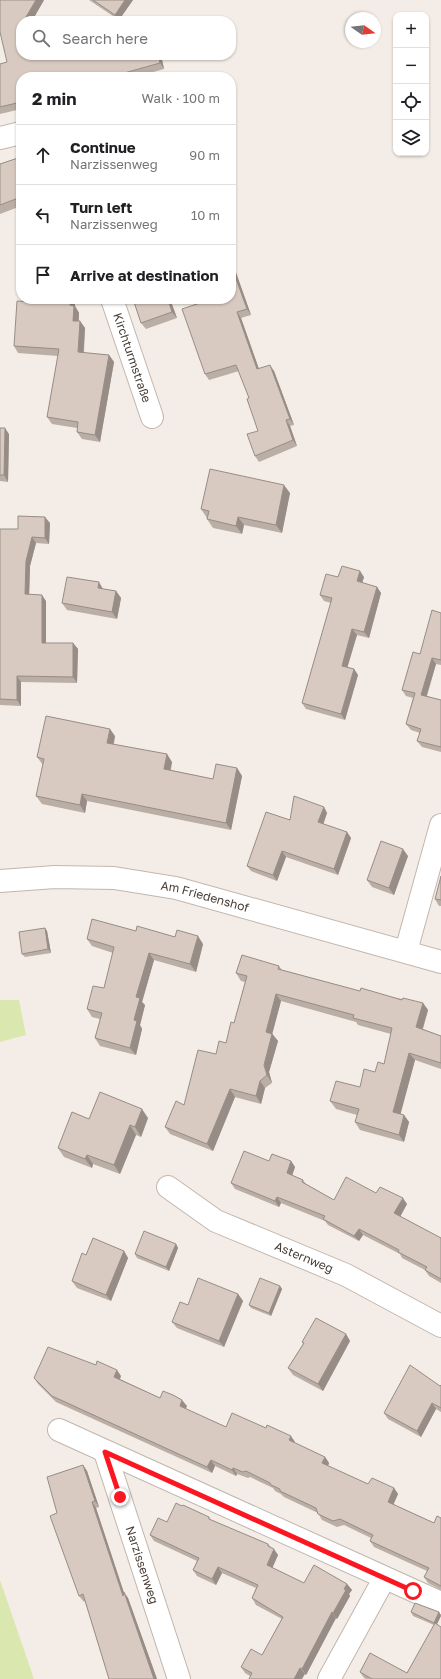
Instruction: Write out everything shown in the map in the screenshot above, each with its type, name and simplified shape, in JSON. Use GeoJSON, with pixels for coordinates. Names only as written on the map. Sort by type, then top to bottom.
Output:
{"type":"FeatureCollection","features":[{"type":"Feature","properties":{"kind":"street"},"geometry":{"type":"LineString","coordinates":[[0,138],[16,134]]}},
{"type":"Feature","properties":{"kind":"street","name":"Kirchturmstraße"},"geometry":{"type":"LineString","coordinates":[[114,304],[152,417]]}},
{"type":"Feature","properties":{"kind":"street"},"geometry":{"type":"LineString","coordinates":[[406,951],[441,825]]}},
{"type":"Feature","properties":{"kind":"street","name":"Am Friedenshof"},"geometry":{"type":"LineString","coordinates":[[0,881],[55,877],[114,878],[176,888],[441,962]]}},
{"type":"Feature","properties":{"kind":"street","name":"Asternweg"},"geometry":{"type":"LineString","coordinates":[[168,1187],[216,1221],[346,1275],[441,1326]]}},
{"type":"Feature","properties":{"kind":"street"},"geometry":{"type":"LineString","coordinates":[[59,1430],[441,1604]]}},
{"type":"Feature","properties":{"kind":"street","name":"Narzissenweg"},"geometry":{"type":"LineString","coordinates":[[105,1452],[179,1679]]}},
{"type":"Feature","properties":{"kind":"street"},"geometry":{"type":"LineString","coordinates":[[329,1679],[384,1579]]}},
{"type":"Feature","properties":{"kind":"green space"},"geometry":{"type":"Polygon","coordinates":[[[0,1000],[19,1000],[26,1035],[0,1042],[0,1000]]]}},
{"type":"Feature","properties":{"kind":"green space"},"geometry":{"type":"Polygon","coordinates":[[[0,1580],[34,1679],[0,1679],[0,1580]]]}},
{"type":"Feature","properties":{"kind":"building"},"geometry":{"type":"Polygon","coordinates":[[[0,0],[36,0],[27,16],[16,16],[16,60],[159,60],[160,63],[128,72],[16,72],[16,103],[0,107],[0,64],[7,62],[0,32],[0,0]]]}},
{"type":"Feature","properties":{"kind":"building"},"geometry":{"type":"Polygon","coordinates":[[[93,0],[125,0],[115,15],[93,0]]]}},
{"type":"Feature","properties":{"kind":"building"},"geometry":{"type":"Polygon","coordinates":[[[16,159],[16,199],[0,205],[0,164],[16,159]]]}},
{"type":"Feature","properties":{"kind":"building"},"geometry":{"type":"Polygon","coordinates":[[[236,279],[247,309],[237,312],[257,369],[270,365],[290,419],[286,420],[293,440],[255,456],[247,434],[258,431],[247,399],[249,398],[236,365],[205,374],[182,309],[197,304],[236,304],[236,279]]]}},
{"type":"Feature","properties":{"kind":"building"},"geometry":{"type":"Polygon","coordinates":[[[17,304],[70,304],[74,306],[73,321],[80,321],[78,352],[109,355],[95,435],[77,432],[78,422],[47,417],[59,349],[14,346],[17,304]]]}},
{"type":"Feature","properties":{"kind":"building"},"geometry":{"type":"Polygon","coordinates":[[[135,304],[170,304],[172,312],[141,323],[135,304]]]}},
{"type":"Feature","properties":{"kind":"building"},"geometry":{"type":"Polygon","coordinates":[[[0,428],[5,428],[4,475],[0,475],[0,428]]]}},
{"type":"Feature","properties":{"kind":"building"},"geometry":{"type":"Polygon","coordinates":[[[210,469],[284,485],[276,525],[238,517],[236,526],[207,519],[209,511],[201,509],[210,469]]]}},
{"type":"Feature","properties":{"kind":"building"},"geometry":{"type":"Polygon","coordinates":[[[18,516],[45,517],[45,538],[32,537],[26,561],[25,594],[42,595],[42,643],[73,643],[73,677],[17,676],[17,700],[0,699],[0,529],[18,529],[18,516]]]}},
{"type":"Feature","properties":{"kind":"building"},"geometry":{"type":"Polygon","coordinates":[[[342,566],[360,571],[357,581],[377,587],[364,632],[352,629],[342,666],[354,669],[341,714],[302,703],[332,598],[320,595],[326,574],[338,577],[342,566]]]}},
{"type":"Feature","properties":{"kind":"building"},"geometry":{"type":"Polygon","coordinates":[[[67,577],[99,582],[98,588],[116,591],[112,612],[62,603],[67,577]]]}},
{"type":"Feature","properties":{"kind":"building"},"geometry":{"type":"Polygon","coordinates":[[[432,610],[441,613],[441,660],[432,658],[421,695],[441,700],[441,747],[417,741],[421,729],[406,724],[415,693],[402,690],[413,652],[420,654],[432,610]]]}},
{"type":"Feature","properties":{"kind":"building"},"geometry":{"type":"Polygon","coordinates":[[[46,716],[110,729],[107,743],[167,754],[164,769],[213,779],[216,764],[237,768],[226,823],[82,794],[80,805],[36,796],[44,759],[37,757],[46,716]]]}},
{"type":"Feature","properties":{"kind":"building"},"geometry":{"type":"Polygon","coordinates":[[[294,796],[324,807],[318,822],[347,832],[334,869],[282,851],[273,875],[247,866],[266,812],[290,820],[294,796]]]}},
{"type":"Feature","properties":{"kind":"building"},"geometry":{"type":"Polygon","coordinates":[[[381,841],[403,849],[389,888],[367,880],[381,841]]]}},
{"type":"Feature","properties":{"kind":"building"},"geometry":{"type":"Polygon","coordinates":[[[441,876],[441,900],[435,899],[441,876]]]}},
{"type":"Feature","properties":{"kind":"building"},"geometry":{"type":"Polygon","coordinates":[[[92,919],[136,931],[137,926],[175,937],[177,930],[198,936],[190,964],[149,953],[136,997],[140,998],[134,1020],[137,1021],[130,1048],[95,1038],[102,1013],[87,1009],[93,986],[104,988],[114,947],[87,939],[92,919]]]}},
{"type":"Feature","properties":{"kind":"building"},"geometry":{"type":"Polygon","coordinates":[[[45,928],[48,949],[22,954],[19,932],[45,928]]]}},
{"type":"Feature","properties":{"kind":"building"},"geometry":{"type":"Polygon","coordinates":[[[242,955],[279,966],[278,969],[360,991],[361,988],[402,1000],[403,998],[423,1003],[416,1027],[441,1036],[441,1063],[409,1053],[393,1112],[404,1115],[399,1135],[355,1122],[359,1109],[330,1101],[336,1081],[360,1087],[364,1069],[375,1072],[378,1062],[384,1064],[392,1028],[353,1018],[354,1015],[276,994],[266,1032],[272,1034],[264,1065],[267,1075],[260,1081],[256,1096],[230,1089],[207,1144],[165,1127],[176,1101],[184,1105],[198,1050],[216,1054],[219,1041],[226,1043],[231,1022],[234,1023],[247,976],[236,973],[242,955]]]}},
{"type":"Feature","properties":{"kind":"building"},"geometry":{"type":"Polygon","coordinates":[[[100,1092],[142,1109],[135,1127],[130,1125],[114,1165],[87,1155],[85,1159],[58,1148],[72,1112],[89,1119],[100,1092]]]}},
{"type":"Feature","properties":{"kind":"building"},"geometry":{"type":"Polygon","coordinates":[[[244,1151],[269,1161],[272,1154],[291,1161],[287,1173],[303,1180],[302,1182],[334,1200],[346,1177],[376,1193],[380,1187],[403,1198],[394,1213],[441,1238],[441,1279],[425,1270],[427,1267],[359,1229],[354,1236],[323,1219],[325,1216],[277,1197],[275,1201],[231,1183],[244,1151]]]}},
{"type":"Feature","properties":{"kind":"building"},"geometry":{"type":"Polygon","coordinates":[[[144,1231],[176,1244],[166,1267],[135,1254],[144,1231]]]}},
{"type":"Feature","properties":{"kind":"building"},"geometry":{"type":"Polygon","coordinates":[[[93,1238],[124,1251],[106,1295],[72,1281],[82,1253],[86,1255],[93,1238]]]}},
{"type":"Feature","properties":{"kind":"building"},"geometry":{"type":"Polygon","coordinates":[[[198,1278],[238,1294],[219,1341],[172,1322],[180,1302],[188,1305],[198,1278]]]}},
{"type":"Feature","properties":{"kind":"building"},"geometry":{"type":"Polygon","coordinates":[[[260,1278],[280,1286],[269,1313],[249,1305],[260,1278]]]}},
{"type":"Feature","properties":{"kind":"building"},"geometry":{"type":"Polygon","coordinates":[[[316,1318],[346,1334],[318,1384],[288,1368],[304,1343],[302,1342],[316,1318]]]}},
{"type":"Feature","properties":{"kind":"building"},"geometry":{"type":"Polygon","coordinates":[[[48,1347],[96,1365],[97,1361],[117,1370],[114,1377],[160,1398],[163,1391],[173,1395],[182,1400],[180,1406],[226,1427],[232,1413],[266,1428],[267,1425],[291,1436],[289,1440],[325,1457],[322,1463],[368,1484],[372,1478],[394,1488],[388,1502],[434,1523],[437,1516],[441,1518],[441,1586],[424,1577],[429,1568],[370,1541],[373,1535],[340,1519],[333,1521],[318,1514],[316,1508],[280,1491],[280,1489],[271,1485],[270,1483],[246,1471],[243,1472],[233,1468],[232,1470],[211,1460],[207,1467],[52,1396],[34,1378],[48,1347]]]}},
{"type":"Feature","properties":{"kind":"building"},"geometry":{"type":"Polygon","coordinates":[[[410,1365],[440,1386],[441,1385],[441,1408],[432,1403],[417,1431],[384,1413],[410,1365]]]}},
{"type":"Feature","properties":{"kind":"building"},"geometry":{"type":"Polygon","coordinates":[[[83,1465],[95,1501],[92,1502],[123,1596],[124,1592],[154,1679],[109,1679],[83,1594],[79,1596],[50,1516],[57,1513],[47,1477],[83,1465]]]}},
{"type":"Feature","properties":{"kind":"building"},"geometry":{"type":"Polygon","coordinates":[[[176,1503],[268,1544],[268,1546],[274,1549],[267,1565],[304,1583],[314,1565],[347,1584],[344,1589],[346,1590],[333,1613],[332,1612],[302,1669],[300,1668],[294,1679],[249,1679],[252,1673],[241,1667],[251,1649],[262,1655],[283,1617],[252,1598],[258,1585],[218,1567],[212,1579],[193,1570],[199,1558],[150,1535],[158,1518],[167,1522],[176,1503]]]}},
{"type":"Feature","properties":{"kind":"building"},"geometry":{"type":"Polygon","coordinates":[[[415,1603],[439,1612],[434,1623],[411,1612],[415,1603]]]}},
{"type":"Feature","properties":{"kind":"building"},"geometry":{"type":"Polygon","coordinates":[[[435,1623],[441,1627],[441,1679],[372,1679],[360,1672],[370,1653],[407,1673],[435,1623]]]}},
{"type":"Feature","properties":{"kind":"route"},"geometry":{"type":"LineString","coordinates":[[120,1497],[105,1452],[413,1591]]}}]}
